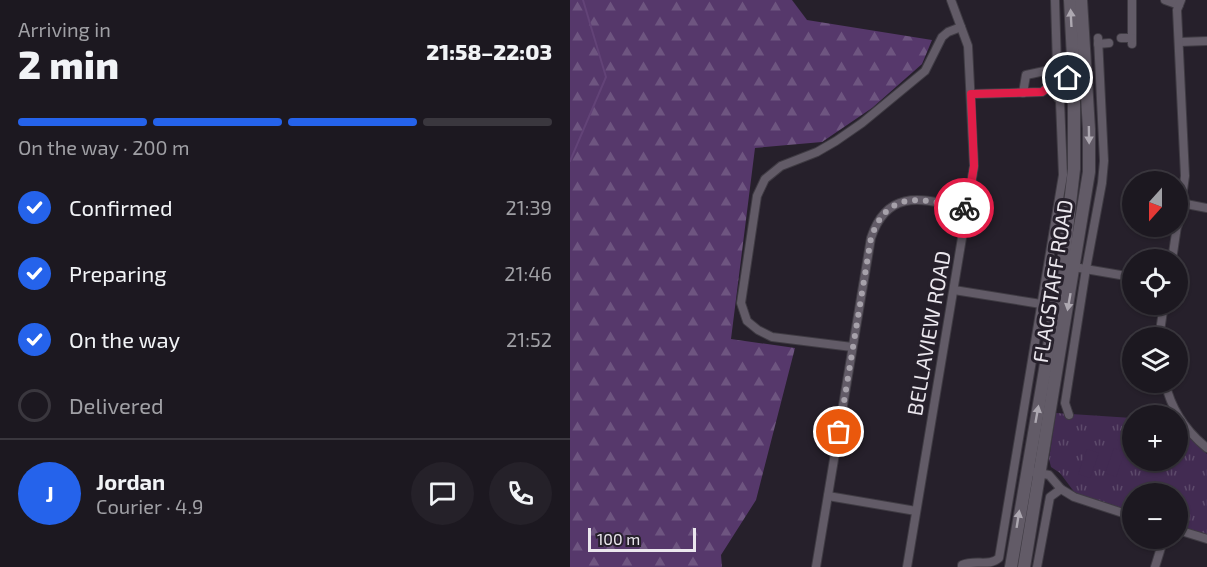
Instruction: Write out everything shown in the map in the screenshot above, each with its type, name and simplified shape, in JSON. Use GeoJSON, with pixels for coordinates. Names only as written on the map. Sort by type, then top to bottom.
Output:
{"type":"FeatureCollection","features":[{"type":"Feature","properties":{"kind":"main road","name":"FLAGSTAFF ROAD"},"geometry":{"type":"LineString","coordinates":[[1011,567],[1074,267],[1089,172],[1089,129],[1070,0]]}},
{"type":"Feature","properties":{"kind":"main road","name":"FLAGSTAFF ROAD"},"geometry":{"type":"LineString","coordinates":[[1080,77],[1081,0]]}},
{"type":"Feature","properties":{"kind":"main road","name":"FLAGSTAFF ROAD"},"geometry":{"type":"LineString","coordinates":[[1024,567],[1032,472]]}},
{"type":"Feature","properties":{"kind":"street","name":"BELLAVIEW ROAD"},"geometry":{"type":"LineString","coordinates":[[907,567],[974,166],[968,46],[951,0]]}},
{"type":"Feature","properties":{"kind":"street"},"geometry":{"type":"LineString","coordinates":[[1023,93],[1026,75],[1054,69],[1057,66],[1055,0]]}},
{"type":"Feature","properties":{"kind":"street"},"geometry":{"type":"LineString","coordinates":[[1121,38],[1132,41],[1131,0]]}},
{"type":"Feature","properties":{"kind":"street"},"geometry":{"type":"LineString","coordinates":[[1165,0],[1180,3],[1177,10],[1185,171]]}},
{"type":"Feature","properties":{"kind":"street"},"geometry":{"type":"LineString","coordinates":[[852,346],[772,337],[747,321],[741,303],[757,196],[765,179],[781,166],[818,152],[836,141],[862,123],[925,71],[942,37],[961,27]]}},
{"type":"Feature","properties":{"kind":"street"},"geometry":{"type":"LineString","coordinates":[[1069,415],[1065,403],[1074,267],[1102,183],[1104,161],[1098,41],[1109,43]]}},
{"type":"Feature","properties":{"kind":"street"},"geometry":{"type":"LineString","coordinates":[[1179,42],[1207,41]]}},
{"type":"Feature","properties":{"kind":"street"},"geometry":{"type":"LineString","coordinates":[[971,94],[1042,92],[1058,80],[1080,77]]}},
{"type":"Feature","properties":{"kind":"street","name":"FLAGSTAFF ROAD"},"geometry":{"type":"LineString","coordinates":[[962,567],[968,562],[990,565],[999,558],[1063,175],[1060,101],[1050,87]]}},
{"type":"Feature","properties":{"kind":"street"},"geometry":{"type":"LineString","coordinates":[[816,567],[852,346],[871,238],[876,222],[888,208],[905,201],[925,200],[967,208]]}},
{"type":"Feature","properties":{"kind":"street"},"geometry":{"type":"LineString","coordinates":[[1188,204],[1207,208]]}},
{"type":"Feature","properties":{"kind":"street"},"geometry":{"type":"LineString","coordinates":[[1074,267],[1122,275]]}},
{"type":"Feature","properties":{"kind":"street"},"geometry":{"type":"LineString","coordinates":[[954,290],[1041,304]]}},
{"type":"Feature","properties":{"kind":"street"},"geometry":{"type":"LineString","coordinates":[[1169,393],[1174,410],[1185,426],[1207,448]]}},
{"type":"Feature","properties":{"kind":"street"},"geometry":{"type":"LineString","coordinates":[[1032,472],[1049,475],[1061,489],[1074,497],[1122,513]]}},
{"type":"Feature","properties":{"kind":"street"},"geometry":{"type":"LineString","coordinates":[[1037,567],[1050,496],[1061,489]]}},
{"type":"Feature","properties":{"kind":"street"},"geometry":{"type":"LineString","coordinates":[[828,496],[916,511]]}},
{"type":"Feature","properties":{"kind":"street"},"geometry":{"type":"LineString","coordinates":[[1188,533],[1207,539]]}},
{"type":"Feature","properties":{"kind":"street"},"geometry":{"type":"LineString","coordinates":[[1155,567],[1161,549]]}},
{"type":"Feature","properties":{"kind":"green space"},"geometry":{"type":"Polygon","coordinates":[[[570,0],[792,0],[807,20],[932,40],[922,64],[872,108],[822,142],[755,148],[731,339],[795,348],[756,500],[721,555],[722,567],[570,567],[570,0]]]}},
{"type":"Feature","properties":{"kind":"green space"},"geometry":{"type":"Polygon","coordinates":[[[1056,413],[1122,417],[1122,471],[1188,471],[1188,435],[1207,454],[1207,535],[1188,529],[1188,483],[1122,483],[1122,509],[1075,493],[1060,473],[1051,467],[1049,459],[1056,413]]]}},
{"type":"Feature","properties":{"kind":"green space"},"geometry":{"type":"Polygon","coordinates":[[[1114,448],[1122,451],[1122,460],[1116,477],[1105,473],[1114,448]]]}},
{"type":"Feature","properties":{"kind":"green space"},"geometry":{"type":"Polygon","coordinates":[[[1087,449],[1099,453],[1090,478],[1078,474],[1087,449]]]}},
{"type":"Feature","properties":{"kind":"waterway"},"geometry":{"type":"LineString","coordinates":[[570,161],[606,77],[583,0]]}},
{"type":"Feature","properties":{"kind":"way so far"},"geometry":{"type":"LineString","coordinates":[[839,432],[871,238],[876,222],[888,208],[905,201],[925,200],[964,208]]}},
{"type":"Feature","properties":{"kind":"route"},"geometry":{"type":"LineString","coordinates":[[964,208],[967,208],[974,166],[971,94],[1042,92],[1058,80],[1068,78]]}}]}
